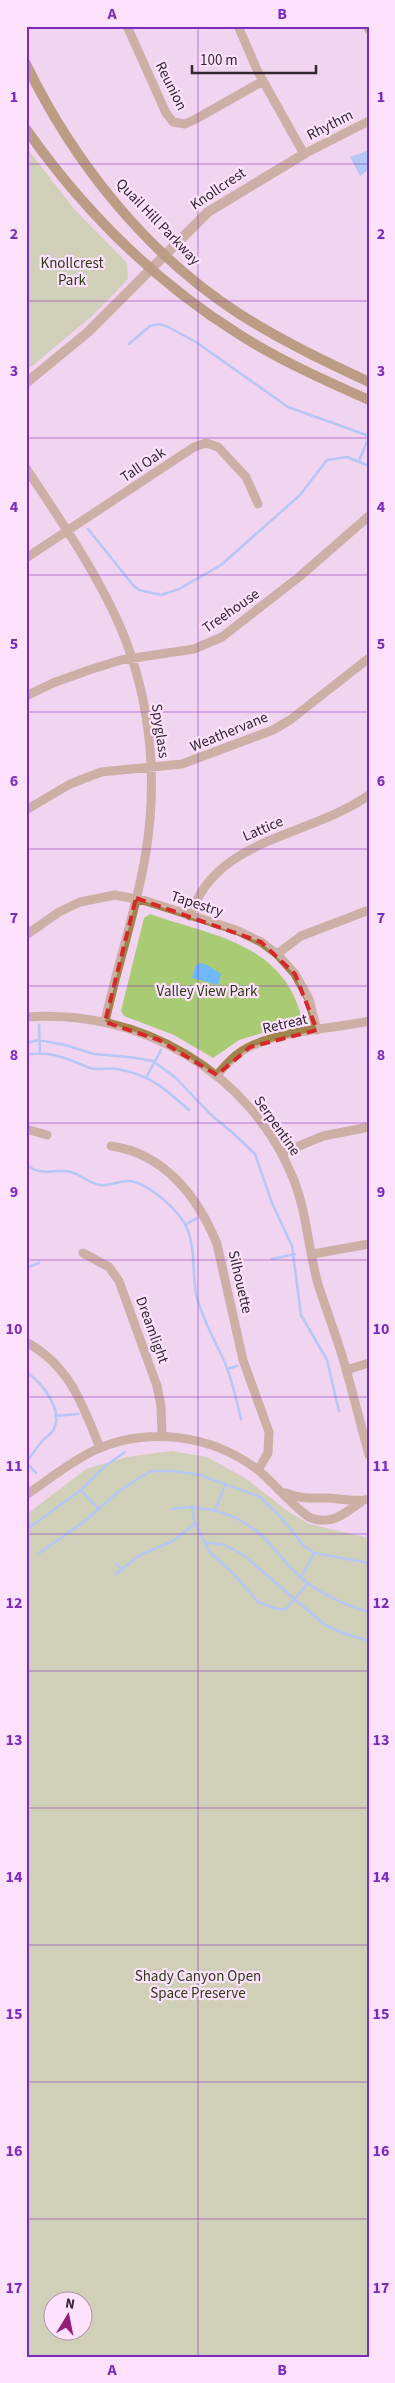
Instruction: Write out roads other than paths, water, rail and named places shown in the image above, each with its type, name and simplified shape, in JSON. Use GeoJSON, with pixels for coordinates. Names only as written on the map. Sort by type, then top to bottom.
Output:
{"type":"FeatureCollection","features":[{"type":"Feature","properties":{"kind":"main road","name":"Quail Hill Parkway"},"geometry":{"type":"LineString","coordinates":[[26,64],[49,109],[83,162],[111,198],[165,254],[218,299],[264,329],[296,347],[369,382]]}},
{"type":"Feature","properties":{"kind":"main road"},"geometry":{"type":"LineString","coordinates":[[26,129],[78,196],[117,238],[184,296],[245,338],[300,368],[369,400]]}},
{"type":"Feature","properties":{"kind":"street","name":"Reunion"},"geometry":{"type":"LineString","coordinates":[[127,26],[166,113],[173,122],[185,124],[194,120],[263,81]]}},
{"type":"Feature","properties":{"kind":"street"},"geometry":{"type":"LineString","coordinates":[[238,26],[263,81],[304,154]]}},
{"type":"Feature","properties":{"kind":"street"},"geometry":{"type":"LineString","coordinates":[[367,26],[369,30]]}},
{"type":"Feature","properties":{"kind":"street","name":"Rhythm"},"geometry":{"type":"LineString","coordinates":[[304,154],[369,121]]}},
{"type":"Feature","properties":{"kind":"street","name":"Knollcrest"},"geometry":{"type":"LineString","coordinates":[[26,383],[81,338],[193,225],[215,206],[304,154]]}},
{"type":"Feature","properties":{"kind":"street","name":"Tall Oak"},"geometry":{"type":"LineString","coordinates":[[26,558],[194,447],[206,443],[214,444],[239,467],[246,476],[258,504]]}},
{"type":"Feature","properties":{"kind":"street","name":"Spyglass"},"geometry":{"type":"LineString","coordinates":[[26,468],[68,530],[102,588],[119,623],[132,658],[148,727],[151,768],[149,830],[136,898],[105,1022]]}},
{"type":"Feature","properties":{"kind":"street","name":"Treehouse"},"geometry":{"type":"LineString","coordinates":[[26,696],[53,682],[80,673],[132,658],[194,649],[222,637],[299,577],[369,516]]}},
{"type":"Feature","properties":{"kind":"street","name":"Weathervane"},"geometry":{"type":"LineString","coordinates":[[26,810],[70,784],[101,772],[188,763],[273,730],[290,720],[369,658]]}},
{"type":"Feature","properties":{"kind":"street","name":"Lattice"},"geometry":{"type":"LineString","coordinates":[[190,916],[205,886],[232,860],[265,841],[333,816],[369,795]]}},
{"type":"Feature","properties":{"kind":"street","name":"Tapestry"},"geometry":{"type":"LineString","coordinates":[[26,935],[59,912],[80,902],[115,895],[136,898],[250,935],[277,954],[295,974],[304,989],[317,1030]]}},
{"type":"Feature","properties":{"kind":"street"},"geometry":{"type":"LineString","coordinates":[[277,954],[301,936],[369,910]]}},
{"type":"Feature","properties":{"kind":"street","name":"Serpentine"},"geometry":{"type":"LineString","coordinates":[[26,1017],[65,1017],[105,1022],[132,1029],[167,1044],[217,1074],[254,1114],[282,1153],[301,1199],[318,1283],[346,1370],[369,1455]]}},
{"type":"Feature","properties":{"kind":"street","name":"Retreat"},"geometry":{"type":"LineString","coordinates":[[217,1074],[233,1058],[250,1047],[272,1039],[369,1022]]}},
{"type":"Feature","properties":{"kind":"street"},"geometry":{"type":"LineString","coordinates":[[282,1153],[323,1136],[369,1127]]}},
{"type":"Feature","properties":{"kind":"street"},"geometry":{"type":"LineString","coordinates":[[26,1129],[47,1135]]}},
{"type":"Feature","properties":{"kind":"street","name":"Silhouette"},"geometry":{"type":"LineString","coordinates":[[111,1146],[140,1152],[170,1173],[197,1205],[211,1230],[217,1244],[243,1360],[269,1432],[268,1453],[258,1470]]}},
{"type":"Feature","properties":{"kind":"street"},"geometry":{"type":"LineString","coordinates":[[312,1254],[369,1244]]}},
{"type":"Feature","properties":{"kind":"street","name":"Dreamlight"},"geometry":{"type":"LineString","coordinates":[[83,1253],[109,1268],[119,1281],[158,1386],[162,1437]]}},
{"type":"Feature","properties":{"kind":"street"},"geometry":{"type":"LineString","coordinates":[[26,1342],[49,1357],[73,1384],[100,1448]]}},
{"type":"Feature","properties":{"kind":"street"},"geometry":{"type":"LineString","coordinates":[[346,1370],[369,1364]]}},
{"type":"Feature","properties":{"kind":"street"},"geometry":{"type":"LineString","coordinates":[[26,1495],[79,1459],[100,1448],[134,1439],[162,1437],[189,1439],[215,1446],[232,1454],[258,1470],[304,1513],[323,1520],[339,1517],[366,1500]]}},
{"type":"Feature","properties":{"kind":"street"},"geometry":{"type":"LineString","coordinates":[[283,1492],[303,1499],[366,1500]]}},
{"type":"Feature","properties":{"kind":"water"},"geometry":{"type":"Polygon","coordinates":[[[369,150],[369,169],[360,176],[350,157],[369,150]]]}},
{"type":"Feature","properties":{"kind":"water"},"geometry":{"type":"Polygon","coordinates":[[[200,963],[221,974],[218,985],[192,978],[196,965],[200,963]]]}},
{"type":"Feature","properties":{"kind":"waterway"},"geometry":{"type":"LineString","coordinates":[[129,344],[150,326],[160,324],[168,327],[196,342],[288,407],[369,436]]}},
{"type":"Feature","properties":{"kind":"waterway"},"geometry":{"type":"LineString","coordinates":[[359,461],[369,437]]}},
{"type":"Feature","properties":{"kind":"waterway"},"geometry":{"type":"LineString","coordinates":[[88,529],[133,585],[139,590],[161,595],[179,589],[221,565],[300,495],[327,460],[347,457],[369,466]]}},
{"type":"Feature","properties":{"kind":"waterway"},"geometry":{"type":"LineString","coordinates":[[39,1025],[40,1053]]}},
{"type":"Feature","properties":{"kind":"waterway"},"geometry":{"type":"LineString","coordinates":[[26,1043],[39,1040],[65,1045],[94,1054],[153,1061],[176,1078],[210,1114],[255,1154],[272,1203],[292,1246],[301,1315],[327,1360],[339,1411]]}},
{"type":"Feature","properties":{"kind":"waterway"},"geometry":{"type":"LineString","coordinates":[[147,1076],[161,1050]]}},
{"type":"Feature","properties":{"kind":"waterway"},"geometry":{"type":"LineString","coordinates":[[26,1055],[51,1055],[93,1069],[114,1069],[139,1075],[164,1089],[189,1110]]}},
{"type":"Feature","properties":{"kind":"waterway"},"geometry":{"type":"LineString","coordinates":[[26,1165],[46,1172],[68,1171],[101,1185],[126,1181],[135,1182],[157,1194],[177,1213],[189,1234],[196,1294],[199,1304],[227,1368],[241,1419]]}},
{"type":"Feature","properties":{"kind":"waterway"},"geometry":{"type":"LineString","coordinates":[[185,1225],[197,1218]]}},
{"type":"Feature","properties":{"kind":"waterway"},"geometry":{"type":"LineString","coordinates":[[272,1259],[295,1254]]}},
{"type":"Feature","properties":{"kind":"waterway"},"geometry":{"type":"LineString","coordinates":[[26,1268],[39,1263]]}},
{"type":"Feature","properties":{"kind":"waterway"},"geometry":{"type":"LineString","coordinates":[[227,1369],[237,1366]]}},
{"type":"Feature","properties":{"kind":"waterway"},"geometry":{"type":"LineString","coordinates":[[26,1372],[44,1389],[56,1413],[54,1429],[26,1462]]}},
{"type":"Feature","properties":{"kind":"waterway"},"geometry":{"type":"LineString","coordinates":[[55,1416],[78,1414]]}},
{"type":"Feature","properties":{"kind":"waterway"},"geometry":{"type":"LineString","coordinates":[[26,1530],[81,1490],[104,1467],[125,1452]]}},
{"type":"Feature","properties":{"kind":"waterway"},"geometry":{"type":"LineString","coordinates":[[26,1462],[36,1473]]}},
{"type":"Feature","properties":{"kind":"waterway"},"geometry":{"type":"LineString","coordinates":[[38,1554],[85,1521],[118,1492],[136,1480],[151,1471],[173,1471],[200,1475],[260,1497],[279,1515],[303,1545],[314,1553],[369,1563]]}},
{"type":"Feature","properties":{"kind":"waterway"},"geometry":{"type":"LineString","coordinates":[[215,1511],[225,1485]]}},
{"type":"Feature","properties":{"kind":"waterway"},"geometry":{"type":"LineString","coordinates":[[81,1490],[99,1510]]}},
{"type":"Feature","properties":{"kind":"waterway"},"geometry":{"type":"LineString","coordinates":[[192,1506],[194,1521],[210,1553],[230,1570],[258,1602],[277,1609],[286,1609],[308,1583]]}},
{"type":"Feature","properties":{"kind":"waterway"},"geometry":{"type":"LineString","coordinates":[[172,1509],[206,1509],[240,1520],[259,1533],[295,1573],[309,1584],[333,1598],[369,1612]]}},
{"type":"Feature","properties":{"kind":"waterway"},"geometry":{"type":"LineString","coordinates":[[116,1574],[140,1555],[173,1541],[196,1523]]}},
{"type":"Feature","properties":{"kind":"waterway"},"geometry":{"type":"LineString","coordinates":[[204,1542],[224,1545],[242,1554],[325,1625],[369,1641]]}},
{"type":"Feature","properties":{"kind":"waterway"},"geometry":{"type":"LineString","coordinates":[[301,1578],[314,1553]]}},
{"type":"Feature","properties":{"kind":"waterway"},"geometry":{"type":"LineString","coordinates":[[117,1564],[122,1570]]}},
{"type":"Feature","properties":{"kind":"park label","name":"Knollcrest Park"},"geometry":{"type":"Point","coordinates":[72,272]}},
{"type":"Feature","properties":{"kind":"park label","name":"Valley View Park"},"geometry":{"type":"Point","coordinates":[207,991]}},
{"type":"Feature","properties":{"kind":"park label","name":"Shady Canyon Open Space Preserve"},"geometry":{"type":"Point","coordinates":[198,1984]}}]}
